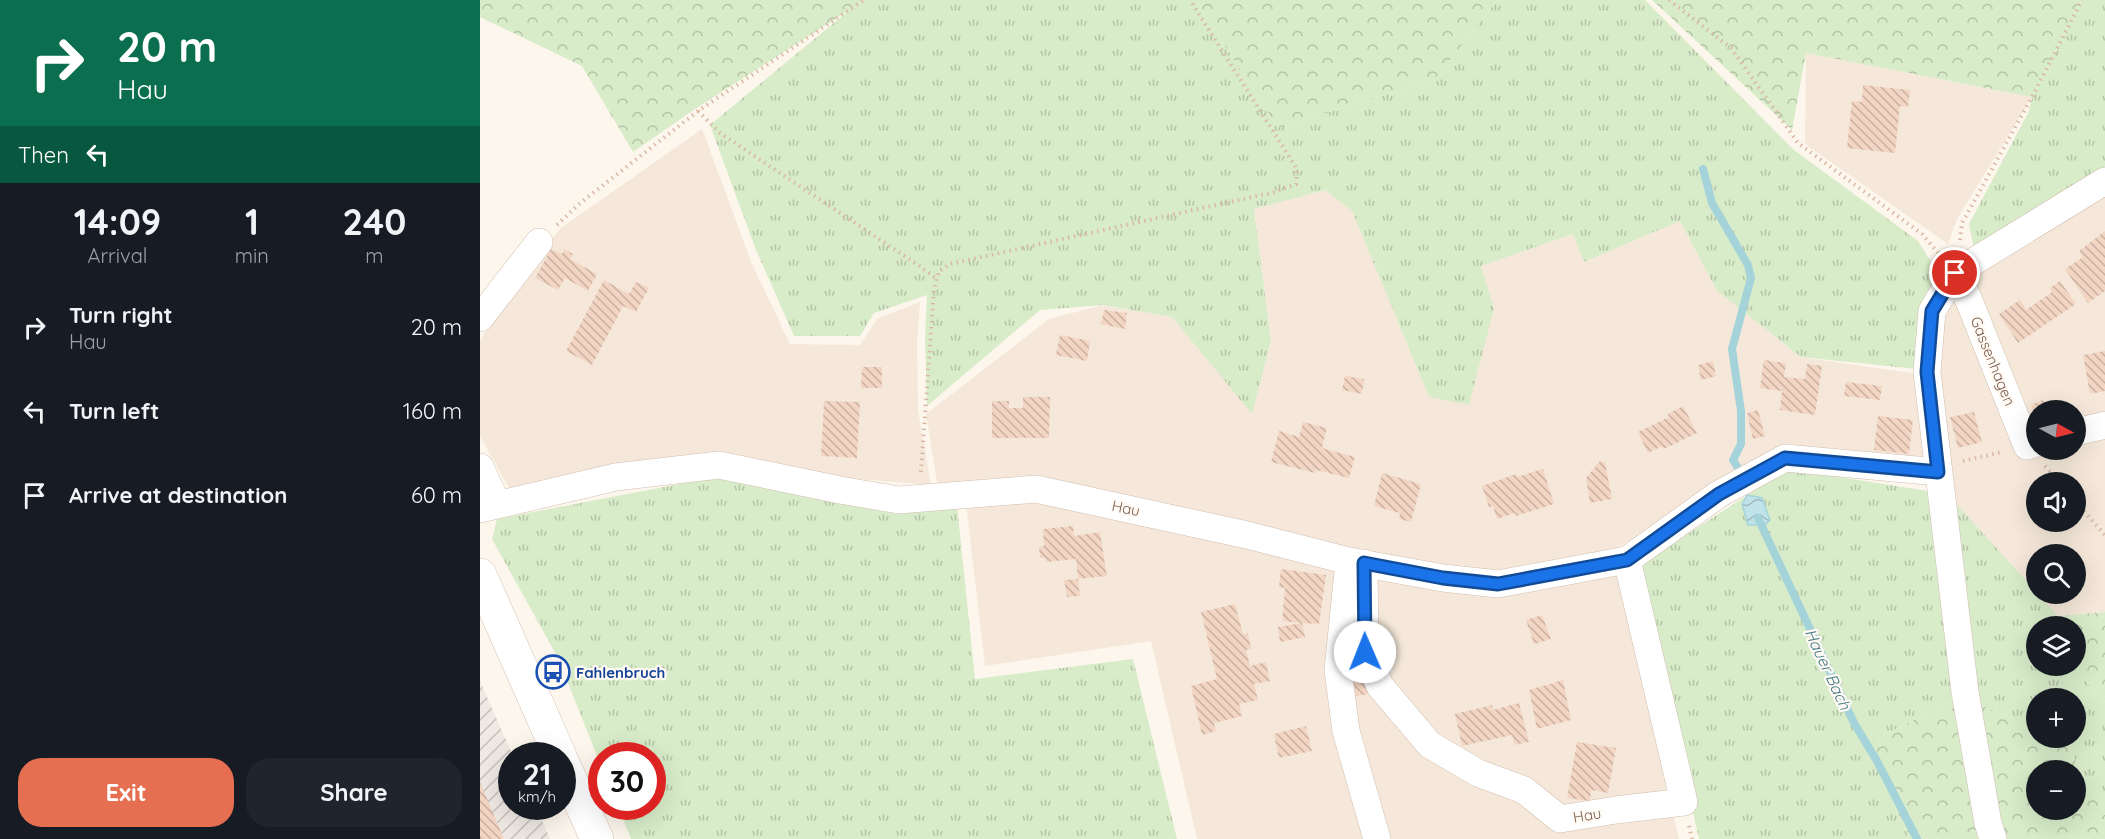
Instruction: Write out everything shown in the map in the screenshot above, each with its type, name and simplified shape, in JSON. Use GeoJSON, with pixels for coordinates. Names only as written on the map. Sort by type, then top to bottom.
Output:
{"type":"FeatureCollection","features":[{"type":"Feature","properties":{"kind":"main road"},"geometry":{"type":"LineString","coordinates":[[480,575],[554,742]]}},
{"type":"Feature","properties":{"kind":"main road"},"geometry":{"type":"LineString","coordinates":[[576,792],[597,839]]}},
{"type":"Feature","properties":{"kind":"street"},"geometry":{"type":"LineString","coordinates":[[1993,839],[1965,692],[1937,460],[1927,372],[1932,311],[1955,273],[2105,181]]}},
{"type":"Feature","properties":{"kind":"street"},"geometry":{"type":"LineString","coordinates":[[480,318],[539,243]]}},
{"type":"Feature","properties":{"kind":"street","name":"Gassenhagen"},"geometry":{"type":"LineString","coordinates":[[1955,273],[2026,430]]}},
{"type":"Feature","properties":{"kind":"street"},"geometry":{"type":"LineString","coordinates":[[2086,430],[2105,425]]}},
{"type":"Feature","properties":{"kind":"street","name":"Hau"},"geometry":{"type":"LineString","coordinates":[[909,499],[1036,489],[1247,535],[1356,562],[1443,578],[1498,584],[1627,560],[1719,494],[1785,458],[1937,460]]}},
{"type":"Feature","properties":{"kind":"street"},"geometry":{"type":"LineString","coordinates":[[480,467],[489,506],[616,477],[719,465],[840,490],[909,499]]}},
{"type":"Feature","properties":{"kind":"street","name":"Hau"},"geometry":{"type":"LineString","coordinates":[[1356,562],[1365,652],[1380,686],[1430,745],[1478,773],[1524,790],[1560,819],[1684,802],[1627,560]]}},
{"type":"Feature","properties":{"kind":"street"},"geometry":{"type":"LineString","coordinates":[[1356,562],[1338,670],[1346,731],[1377,839]]}},
{"type":"Feature","properties":{"kind":"path"},"geometry":{"type":"LineString","coordinates":[[539,243],[579,204],[698,111],[864,0]]}},
{"type":"Feature","properties":{"kind":"path"},"geometry":{"type":"LineString","coordinates":[[909,499],[939,271],[950,264],[1275,192],[1296,184],[1296,169],[1190,0]]}},
{"type":"Feature","properties":{"kind":"path"},"geometry":{"type":"LineString","coordinates":[[1669,0],[1731,48],[1798,143],[1922,234],[1955,273]]}},
{"type":"Feature","properties":{"kind":"path"},"geometry":{"type":"LineString","coordinates":[[1955,273],[1962,223],[2032,97],[2082,0]]}},
{"type":"Feature","properties":{"kind":"path"},"geometry":{"type":"LineString","coordinates":[[698,111],[720,133],[918,264],[937,279]]}},
{"type":"Feature","properties":{"kind":"path"},"geometry":{"type":"LineString","coordinates":[[1937,460],[1954,463],[2026,445]]}},
{"type":"Feature","properties":{"kind":"path"},"geometry":{"type":"LineString","coordinates":[[2086,514],[2105,536]]}},
{"type":"Feature","properties":{"kind":"shaded area"},"geometry":{"type":"Polygon","coordinates":[[[1806,53],[2032,97],[1957,219],[1948,244],[1805,144],[1806,53]]]}},
{"type":"Feature","properties":{"kind":"shaded area"},"geometry":{"type":"Polygon","coordinates":[[[702,129],[752,264],[790,344],[860,345],[877,319],[920,302],[917,342],[918,410],[931,485],[833,477],[707,454],[510,490],[480,436],[480,341],[509,293],[561,228],[702,129]]]}},
{"type":"Feature","properties":{"kind":"shaded area"},"geometry":{"type":"Polygon","coordinates":[[[1325,190],[1352,211],[1429,397],[1494,308],[1480,266],[1574,234],[1584,262],[1680,221],[1717,291],[1801,357],[1918,374],[1927,465],[1777,447],[1611,552],[1679,839],[1197,839],[1151,641],[985,666],[964,486],[938,488],[926,414],[1049,319],[1103,305],[1172,317],[1252,413],[1271,341],[1254,208],[1325,190]]]}},
{"type":"Feature","properties":{"kind":"shaded area"},"geometry":{"type":"Polygon","coordinates":[[[2105,191],[2105,612],[2058,616],[2047,604],[2086,604],[2086,544],[2026,544],[2026,581],[1953,500],[1934,356],[1947,306],[1976,275],[2105,191]]]}},
{"type":"Feature","properties":{"kind":"shaded area"},"geometry":{"type":"Polygon","coordinates":[[[480,681],[507,742],[498,742],[498,820],[542,820],[550,839],[480,839],[480,681]]]}},
{"type":"Feature","properties":{"kind":"green space"},"geometry":{"type":"Polygon","coordinates":[[[480,0],[865,0],[698,107],[633,152],[582,66],[480,17],[480,0]]]}},
{"type":"Feature","properties":{"kind":"green space"},"geometry":{"type":"Polygon","coordinates":[[[865,0],[1196,0],[1278,128],[1435,79],[1497,0],[1645,0],[1794,150],[1918,241],[1938,273],[1919,317],[1916,369],[1801,357],[1717,291],[1680,221],[1584,262],[1573,234],[1481,266],[1494,308],[1469,405],[1429,397],[1352,211],[1325,190],[1254,209],[1271,341],[1252,414],[1172,317],[1103,305],[1040,310],[927,406],[925,337],[927,295],[874,313],[860,336],[794,336],[756,250],[710,125],[846,13],[865,0]]]}},
{"type":"Feature","properties":{"kind":"green space"},"geometry":{"type":"Polygon","coordinates":[[[1196,0],[1497,0],[1435,79],[1278,128],[1196,0]]]}},
{"type":"Feature","properties":{"kind":"green space"},"geometry":{"type":"Polygon","coordinates":[[[1652,0],[2082,0],[2032,97],[1806,53],[1792,130],[1652,0]]]}},
{"type":"Feature","properties":{"kind":"green space"},"geometry":{"type":"Polygon","coordinates":[[[2082,0],[2105,0],[2105,169],[1974,250],[1969,224],[2029,111],[2032,97],[2082,0]]]}},
{"type":"Feature","properties":{"kind":"green space"},"geometry":{"type":"Polygon","coordinates":[[[1788,469],[1928,491],[1942,587],[1952,701],[1868,743],[1909,839],[1699,839],[1638,566],[1788,469]]]}},
{"type":"Feature","properties":{"kind":"green space"},"geometry":{"type":"Polygon","coordinates":[[[716,477],[896,514],[957,505],[975,679],[1133,659],[1177,839],[631,839],[623,820],[666,820],[666,742],[591,742],[558,658],[492,539],[497,519],[716,477]]]}},
{"type":"Feature","properties":{"kind":"green space"},"geometry":{"type":"Polygon","coordinates":[[[1953,500],[2026,581],[2026,604],[2047,604],[2058,616],[2026,616],[2026,676],[2082,676],[2105,702],[2105,815],[2086,780],[2086,760],[2075,760],[2069,748],[2086,748],[2086,688],[2026,688],[2026,724],[1978,704],[1953,500]]]}},
{"type":"Feature","properties":{"kind":"green space"},"geometry":{"type":"Polygon","coordinates":[[[2105,612],[2105,702],[2082,676],[2086,676],[2086,616],[2058,616],[2105,612]]]}},
{"type":"Feature","properties":{"kind":"green space"},"geometry":{"type":"Polygon","coordinates":[[[1952,701],[1978,704],[2026,724],[2026,748],[2069,748],[2075,760],[2026,760],[2026,820],[2086,820],[2086,780],[2105,815],[2105,839],[1909,839],[1868,743],[1952,701]]]}},
{"type":"Feature","properties":{"kind":"water"},"geometry":{"type":"Polygon","coordinates":[[[1747,495],[1762,498],[1770,520],[1765,525],[1748,525],[1742,504],[1747,495]]]}},
{"type":"Feature","properties":{"kind":"building"},"geometry":{"type":"Polygon","coordinates":[[[1863,85],[1910,90],[1908,107],[1900,106],[1895,153],[1847,148],[1852,101],[1862,102],[1863,85]]]}},
{"type":"Feature","properties":{"kind":"building"},"geometry":{"type":"Polygon","coordinates":[[[2105,231],[2105,291],[2088,303],[2065,269],[2083,257],[2079,251],[2105,231]]]}},
{"type":"Feature","properties":{"kind":"building"},"geometry":{"type":"Polygon","coordinates":[[[551,249],[562,254],[564,249],[573,254],[570,259],[597,274],[588,291],[565,278],[558,290],[535,278],[551,249]]]}},
{"type":"Feature","properties":{"kind":"building"},"geometry":{"type":"Polygon","coordinates":[[[604,280],[629,294],[636,282],[649,288],[636,312],[623,306],[592,365],[566,351],[604,280]]]}},
{"type":"Feature","properties":{"kind":"building"},"geometry":{"type":"Polygon","coordinates":[[[2060,281],[2076,304],[2018,343],[1999,314],[2020,300],[2026,310],[2052,292],[2050,288],[2060,281]]]}},
{"type":"Feature","properties":{"kind":"building"},"geometry":{"type":"Polygon","coordinates":[[[1104,310],[1127,313],[1125,329],[1101,324],[1104,310]]]}},
{"type":"Feature","properties":{"kind":"building"},"geometry":{"type":"Polygon","coordinates":[[[1060,335],[1090,341],[1087,361],[1056,355],[1060,335]]]}},
{"type":"Feature","properties":{"kind":"building"},"geometry":{"type":"Polygon","coordinates":[[[2105,351],[2105,391],[2090,394],[2083,355],[2105,351]]]}},
{"type":"Feature","properties":{"kind":"building"},"geometry":{"type":"Polygon","coordinates":[[[1764,360],[1786,363],[1784,377],[1805,379],[1807,364],[1822,366],[1815,415],[1780,410],[1782,391],[1760,388],[1764,360]]]}},
{"type":"Feature","properties":{"kind":"building"},"geometry":{"type":"Polygon","coordinates":[[[1713,361],[1716,376],[1701,380],[1698,365],[1713,361]]]}},
{"type":"Feature","properties":{"kind":"building"},"geometry":{"type":"Polygon","coordinates":[[[862,367],[882,367],[882,388],[861,388],[862,367]]]}},
{"type":"Feature","properties":{"kind":"building"},"geometry":{"type":"Polygon","coordinates":[[[1345,376],[1364,379],[1362,394],[1342,390],[1345,376]]]}},
{"type":"Feature","properties":{"kind":"building"},"geometry":{"type":"Polygon","coordinates":[[[1846,382],[1882,386],[1880,400],[1844,396],[1846,382]]]}},
{"type":"Feature","properties":{"kind":"building"},"geometry":{"type":"Polygon","coordinates":[[[1023,397],[1050,397],[1049,438],[992,438],[992,401],[1009,401],[1009,408],[1023,408],[1023,397]]]}},
{"type":"Feature","properties":{"kind":"building"},"geometry":{"type":"Polygon","coordinates":[[[824,401],[860,402],[857,458],[821,456],[824,401]]]}},
{"type":"Feature","properties":{"kind":"building"},"geometry":{"type":"Polygon","coordinates":[[[1683,406],[1697,433],[1664,449],[1662,446],[1648,453],[1638,432],[1669,417],[1668,414],[1683,406]]]}},
{"type":"Feature","properties":{"kind":"building"},"geometry":{"type":"Polygon","coordinates":[[[1758,410],[1765,436],[1753,439],[1747,413],[1758,410]]]}},
{"type":"Feature","properties":{"kind":"building"},"geometry":{"type":"Polygon","coordinates":[[[1974,412],[1982,442],[1958,448],[1950,417],[1974,412]]]}},
{"type":"Feature","properties":{"kind":"building"},"geometry":{"type":"Polygon","coordinates":[[[1878,416],[1913,420],[1909,454],[1874,450],[1878,416]]]}},
{"type":"Feature","properties":{"kind":"building"},"geometry":{"type":"Polygon","coordinates":[[[1303,422],[1327,428],[1322,448],[1355,457],[1349,478],[1316,470],[1315,473],[1271,462],[1279,431],[1299,437],[1303,422]]]}},
{"type":"Feature","properties":{"kind":"building"},"geometry":{"type":"Polygon","coordinates":[[[1600,461],[1605,462],[1612,499],[1590,503],[1586,478],[1600,461]]]}},
{"type":"Feature","properties":{"kind":"building"},"geometry":{"type":"Polygon","coordinates":[[[1543,469],[1554,504],[1516,516],[1515,513],[1497,519],[1493,506],[1489,507],[1482,486],[1516,474],[1517,477],[1543,469]]]}},
{"type":"Feature","properties":{"kind":"building"},"geometry":{"type":"Polygon","coordinates":[[[1382,473],[1421,484],[1411,522],[1399,519],[1400,513],[1374,506],[1382,473]]]}},
{"type":"Feature","properties":{"kind":"building"},"geometry":{"type":"Polygon","coordinates":[[[1073,526],[1074,536],[1100,532],[1107,576],[1078,579],[1076,559],[1046,562],[1045,558],[1040,558],[1039,547],[1044,546],[1043,529],[1073,526]]]}},
{"type":"Feature","properties":{"kind":"building"},"geometry":{"type":"Polygon","coordinates":[[[1281,569],[1326,575],[1319,624],[1282,621],[1285,588],[1279,587],[1281,569]]]}},
{"type":"Feature","properties":{"kind":"building"},"geometry":{"type":"Polygon","coordinates":[[[1078,579],[1080,596],[1067,597],[1064,580],[1078,579]]]}},
{"type":"Feature","properties":{"kind":"building"},"geometry":{"type":"Polygon","coordinates":[[[1235,604],[1243,634],[1248,633],[1251,649],[1246,650],[1250,666],[1266,662],[1270,681],[1254,684],[1258,700],[1239,704],[1242,716],[1214,723],[1216,731],[1202,735],[1191,686],[1217,679],[1201,612],[1235,604]]]}},
{"type":"Feature","properties":{"kind":"building"},"geometry":{"type":"Polygon","coordinates":[[[1542,615],[1551,639],[1534,644],[1526,620],[1542,615]]]}},
{"type":"Feature","properties":{"kind":"building"},"geometry":{"type":"Polygon","coordinates":[[[1302,623],[1305,637],[1280,642],[1278,627],[1302,623]]]}},
{"type":"Feature","properties":{"kind":"building"},"geometry":{"type":"Polygon","coordinates":[[[1365,671],[1369,694],[1356,696],[1352,674],[1365,671]]]}},
{"type":"Feature","properties":{"kind":"building"},"geometry":{"type":"Polygon","coordinates":[[[1563,680],[1571,720],[1537,729],[1529,690],[1563,680]]]}},
{"type":"Feature","properties":{"kind":"building"},"geometry":{"type":"Polygon","coordinates":[[[1519,703],[1529,742],[1514,745],[1512,735],[1462,746],[1455,714],[1492,705],[1493,710],[1519,703]]]}},
{"type":"Feature","properties":{"kind":"building"},"geometry":{"type":"Polygon","coordinates":[[[1306,726],[1312,751],[1279,758],[1274,734],[1306,726]]]}},
{"type":"Feature","properties":{"kind":"building"},"geometry":{"type":"Polygon","coordinates":[[[1577,742],[1616,748],[1608,793],[1591,790],[1590,801],[1567,798],[1577,742]]]}},
{"type":"Feature","properties":{"kind":"building"},"geometry":{"type":"Polygon","coordinates":[[[480,782],[504,839],[480,839],[480,782]]]}},
{"type":"Feature","properties":{"kind":"waterway","name":"Hauer Bach"},"geometry":{"type":"LineString","coordinates":[[1703,169],[1712,203],[1748,265],[1751,278],[1732,349],[1741,411],[1741,444],[1733,460],[1738,468]]}},
{"type":"Feature","properties":{"kind":"waterway","name":"Hauer Bach"},"geometry":{"type":"LineString","coordinates":[[1758,518],[1854,723],[1877,761],[1917,839]]}},
{"type":"Feature","properties":{"kind":"place","name":"Fahlenbruch"},"geometry":{"type":"Point","coordinates":[553,672]}},
{"type":"Feature","properties":{"kind":"route"},"geometry":{"type":"LineString","coordinates":[[1365,652],[1364,563],[1443,578],[1498,584],[1627,560],[1719,494],[1785,458],[1938,472],[1927,372],[1932,311],[1955,273]]}}]}
